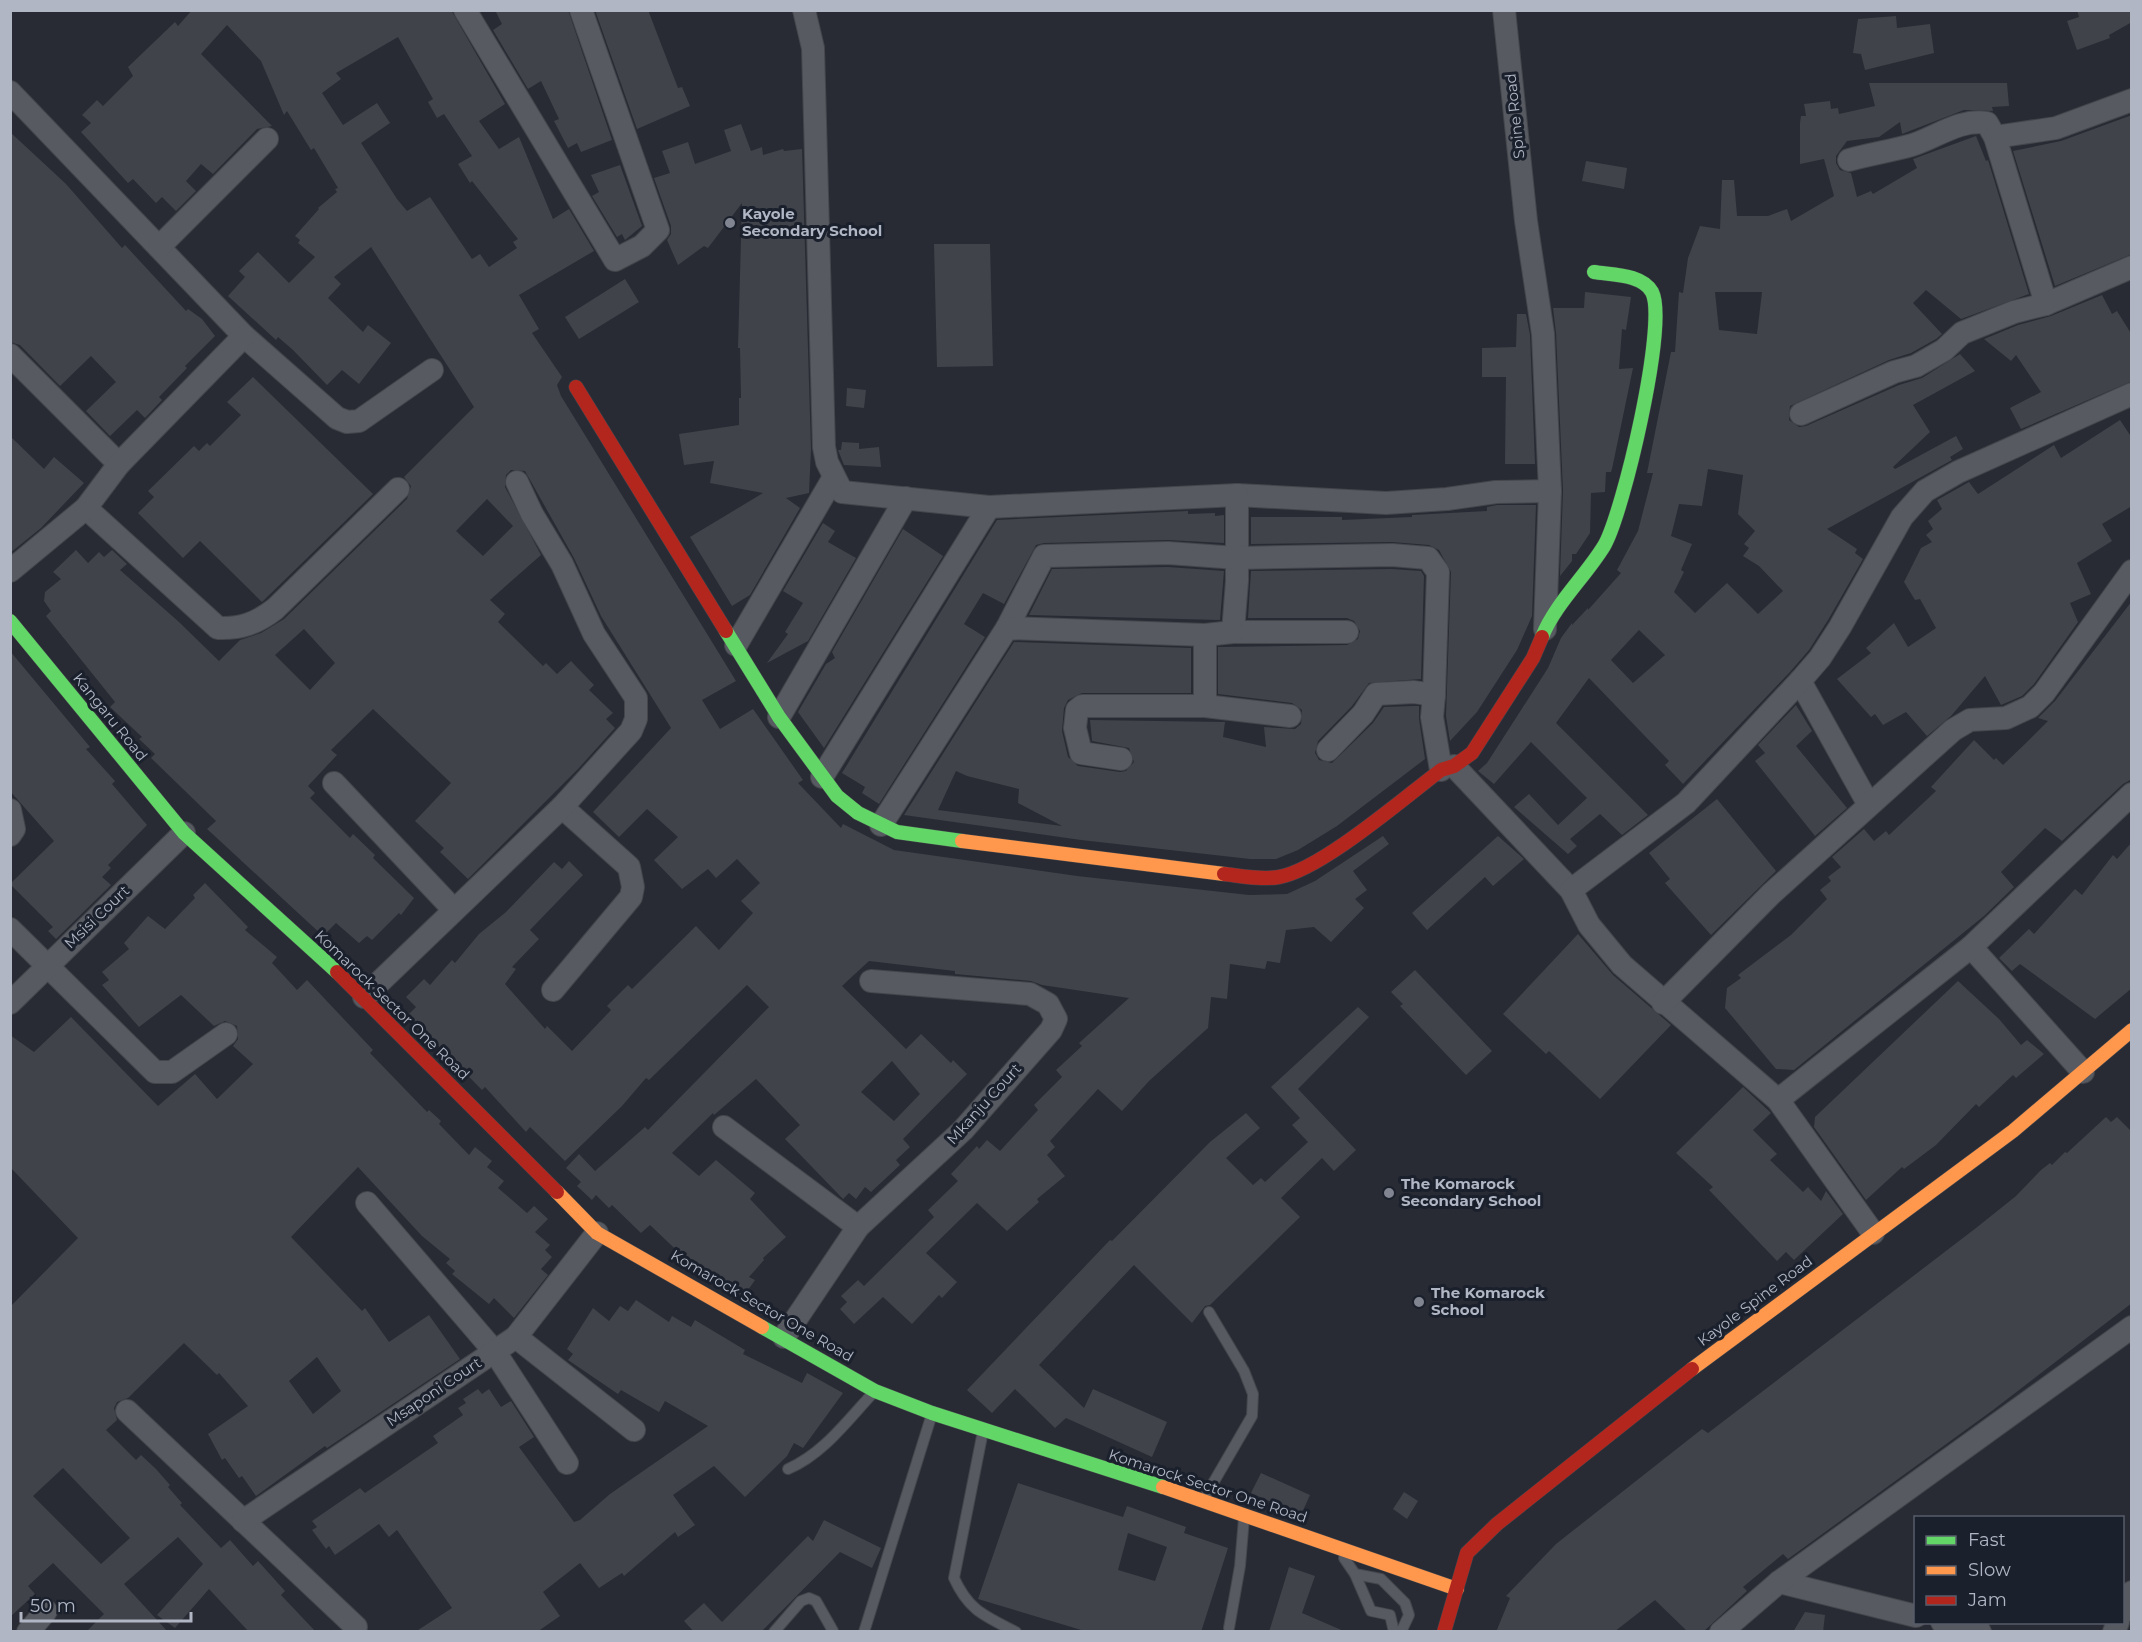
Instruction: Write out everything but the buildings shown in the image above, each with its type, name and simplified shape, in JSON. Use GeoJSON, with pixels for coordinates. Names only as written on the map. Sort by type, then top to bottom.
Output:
{"type":"FeatureCollection","features":[{"type":"Feature","properties":{"kind":"main road"},"geometry":{"type":"LineString","coordinates":[[576,387],[779,717],[837,796],[858,813],[897,832],[1079,858],[1249,877],[1281,877],[1306,866],[1347,841],[1472,753],[1533,658],[1545,629],[1604,546],[1613,527],[1633,454],[1652,364],[1655,304],[1652,292],[1638,279],[1594,272]]}},
{"type":"Feature","properties":{"kind":"main road","name":"Kangaru Road"},"geometry":{"type":"LineString","coordinates":[[10,621],[184,833]]}},
{"type":"Feature","properties":{"kind":"main road","name":"Komarock Sector One Road"},"geometry":{"type":"LineString","coordinates":[[184,833],[364,997],[597,1233],[784,1337],[875,1391],[983,1431],[1203,1500],[1457,1589]]}},
{"type":"Feature","properties":{"kind":"main road","name":"Kayole Spine Road"},"geometry":{"type":"LineString","coordinates":[[1444,1632],[1467,1553],[1497,1524],[1646,1403],[2013,1131],[2132,1030]]}},
{"type":"Feature","properties":{"kind":"street"},"geometry":{"type":"LineString","coordinates":[[465,10],[615,260],[642,246],[658,230],[581,10]]}},
{"type":"Feature","properties":{"kind":"street"},"geometry":{"type":"LineString","coordinates":[[804,10],[813,48],[824,447],[834,477],[842,492],[989,507],[1237,495],[1386,503],[1447,499],[1496,492],[1550,491]]}},
{"type":"Feature","properties":{"kind":"street","name":"Spine Road"},"geometry":{"type":"LineString","coordinates":[[1504,10],[1526,221],[1543,334],[1550,491],[1545,629]]}},
{"type":"Feature","properties":{"kind":"street"},"geometry":{"type":"LineString","coordinates":[[10,92],[244,336],[337,418],[347,422],[359,421],[432,370]]}},
{"type":"Feature","properties":{"kind":"street"},"geometry":{"type":"LineString","coordinates":[[1995,137],[2056,128],[2132,100]]}},
{"type":"Feature","properties":{"kind":"street"},"geometry":{"type":"LineString","coordinates":[[1849,160],[1913,145],[1951,128],[1980,122],[1987,123],[1995,137],[2046,304]]}},
{"type":"Feature","properties":{"kind":"street"},"geometry":{"type":"LineString","coordinates":[[159,247],[267,140]]}},
{"type":"Feature","properties":{"kind":"street"},"geometry":{"type":"LineString","coordinates":[[1801,414],[1894,372],[1916,366],[1944,350],[1962,333],[2014,312],[2046,304],[2132,267]]}},
{"type":"Feature","properties":{"kind":"street"},"geometry":{"type":"LineString","coordinates":[[10,571],[86,508],[119,464],[244,336]]}},
{"type":"Feature","properties":{"kind":"street"},"geometry":{"type":"LineString","coordinates":[[10,355],[119,464]]}},
{"type":"Feature","properties":{"kind":"street"},"geometry":{"type":"LineString","coordinates":[[1571,890],[1686,803],[1800,681],[1820,658],[1840,627],[1902,517],[1925,491],[1958,472],[2132,394]]}},
{"type":"Feature","properties":{"kind":"street"},"geometry":{"type":"LineString","coordinates":[[736,645],[834,477]]}},
{"type":"Feature","properties":{"kind":"street"},"geometry":{"type":"LineString","coordinates":[[364,997],[562,807],[631,731],[636,719],[636,698],[594,634],[562,564],[532,514],[517,482]]}},
{"type":"Feature","properties":{"kind":"street"},"geometry":{"type":"LineString","coordinates":[[86,508],[218,628],[235,629],[264,618],[275,609],[398,489]]}},
{"type":"Feature","properties":{"kind":"street"},"geometry":{"type":"LineString","coordinates":[[1233,632],[1237,558],[1237,495]]}},
{"type":"Feature","properties":{"kind":"street"},"geometry":{"type":"LineString","coordinates":[[779,717],[906,498]]}},
{"type":"Feature","properties":{"kind":"street"},"geometry":{"type":"LineString","coordinates":[[822,777],[989,507]]}},
{"type":"Feature","properties":{"kind":"street"},"geometry":{"type":"LineString","coordinates":[[881,825],[1008,628],[1044,556],[1168,553],[1237,558],[1392,555],[1428,558],[1438,572],[1432,717],[1448,768],[1571,890],[1596,933],[1622,965],[1663,1003],[1778,1100],[1873,1233]]}},
{"type":"Feature","properties":{"kind":"street"},"geometry":{"type":"LineString","coordinates":[[1663,1003],[1771,894],[1953,730],[1970,720],[2006,718],[2030,707],[2044,693],[2132,571]]}},
{"type":"Feature","properties":{"kind":"street"},"geometry":{"type":"LineString","coordinates":[[1008,628],[1205,635],[1233,632],[1347,632]]}},
{"type":"Feature","properties":{"kind":"street"},"geometry":{"type":"LineString","coordinates":[[1205,635],[1205,706]]}},
{"type":"Feature","properties":{"kind":"street"},"geometry":{"type":"LineString","coordinates":[[1800,681],[1869,805]]}},
{"type":"Feature","properties":{"kind":"street"},"geometry":{"type":"LineString","coordinates":[[1328,750],[1363,714],[1376,694],[1414,692],[1434,695]]}},
{"type":"Feature","properties":{"kind":"street"},"geometry":{"type":"LineString","coordinates":[[1121,759],[1081,753],[1076,728],[1077,710],[1082,706],[1205,706],[1290,716]]}},
{"type":"Feature","properties":{"kind":"street"},"geometry":{"type":"LineString","coordinates":[[334,783],[454,910]]}},
{"type":"Feature","properties":{"kind":"street"},"geometry":{"type":"LineString","coordinates":[[1778,1100],[1971,947],[2132,794]]}},
{"type":"Feature","properties":{"kind":"street"},"geometry":{"type":"LineString","coordinates":[[553,990],[631,897],[633,887],[629,867],[562,807]]}},
{"type":"Feature","properties":{"kind":"street"},"geometry":{"type":"LineString","coordinates":[[10,810],[14,829],[10,835]]}},
{"type":"Feature","properties":{"kind":"street","name":"Msisi Court"},"geometry":{"type":"LineString","coordinates":[[10,1003],[184,833]]}},
{"type":"Feature","properties":{"kind":"street"},"geometry":{"type":"LineString","coordinates":[[10,929],[155,1072],[172,1072],[226,1034]]}},
{"type":"Feature","properties":{"kind":"street"},"geometry":{"type":"LineString","coordinates":[[1971,947],[2083,1072]]}},
{"type":"Feature","properties":{"kind":"street","name":"Mkanju Court"},"geometry":{"type":"LineString","coordinates":[[784,1337],[858,1227],[963,1130],[1051,1030],[1056,1019],[1047,1004],[1030,994],[871,981]]}},
{"type":"Feature","properties":{"kind":"street"},"geometry":{"type":"LineString","coordinates":[[724,1127],[858,1227]]}},
{"type":"Feature","properties":{"kind":"street"},"geometry":{"type":"LineString","coordinates":[[367,1203],[495,1352],[567,1463]]}},
{"type":"Feature","properties":{"kind":"street","name":"Msaponi Court"},"geometry":{"type":"LineString","coordinates":[[243,1521],[516,1337],[597,1233]]}},
{"type":"Feature","properties":{"kind":"street"},"geometry":{"type":"LineString","coordinates":[[1721,1632],[1779,1582],[2132,1327]]}},
{"type":"Feature","properties":{"kind":"street"},"geometry":{"type":"LineString","coordinates":[[516,1337],[634,1430]]}},
{"type":"Feature","properties":{"kind":"street"},"geometry":{"type":"LineString","coordinates":[[127,1411],[356,1627]]}},
{"type":"Feature","properties":{"kind":"street"},"geometry":{"type":"LineString","coordinates":[[1779,1582],[1914,1616]]}},
{"type":"Feature","properties":{"kind":"street"},"geometry":{"type":"LineString","coordinates":[[2124,1609],[2132,1592]]}},
{"type":"Feature","properties":{"kind":"street"},"geometry":{"type":"LineString","coordinates":[[28,1632],[46,1611]]}},
{"type":"Feature","properties":{"kind":"street"},"geometry":{"type":"LineString","coordinates":[[1946,1624],[1980,1632]]}},
{"type":"Feature","properties":{"kind":"lane"},"geometry":{"type":"LineString","coordinates":[[1203,1500],[1252,1416],[1253,1394],[1244,1371],[1209,1312]]}},
{"type":"Feature","properties":{"kind":"lane"},"geometry":{"type":"LineString","coordinates":[[788,1469],[805,1462],[875,1391]]}},
{"type":"Feature","properties":{"kind":"lane"},"geometry":{"type":"LineString","coordinates":[[864,1632],[932,1413]]}},
{"type":"Feature","properties":{"kind":"lane"},"geometry":{"type":"LineString","coordinates":[[983,1431],[974,1486],[958,1544],[954,1578],[963,1598],[978,1613],[1016,1632]]}},
{"type":"Feature","properties":{"kind":"lane"},"geometry":{"type":"LineString","coordinates":[[1229,1628],[1240,1566],[1245,1514]]}},
{"type":"Feature","properties":{"kind":"lane"},"geometry":{"type":"LineString","coordinates":[[1337,1547],[1355,1574],[1371,1611],[1390,1615],[1394,1632]]}},
{"type":"Feature","properties":{"kind":"lane"},"geometry":{"type":"LineString","coordinates":[[1355,1574],[1381,1579],[1405,1603],[1409,1615],[1401,1632]]}},
{"type":"Feature","properties":{"kind":"lane"},"geometry":{"type":"LineString","coordinates":[[774,1632],[801,1601],[808,1598],[816,1601],[834,1631],[826,1632]]}},
{"type":"Feature","properties":{"kind":"traffic: fast"},"geometry":{"type":"LineString","coordinates":[[1542,637],[1554,613],[1604,546],[1612,527],[1632,460],[1649,378],[1654,340],[1655,311],[1652,292],[1647,286],[1634,279],[1594,272]]}},
{"type":"Feature","properties":{"kind":"traffic: fast"},"geometry":{"type":"LineString","coordinates":[[10,621],[184,833],[337,972]]}},
{"type":"Feature","properties":{"kind":"traffic: fast"},"geometry":{"type":"LineString","coordinates":[[726,631],[779,717],[837,796],[858,813],[897,832],[962,841]]}},
{"type":"Feature","properties":{"kind":"traffic: fast"},"geometry":{"type":"LineString","coordinates":[[762,1327],[875,1391],[932,1413],[1163,1487]]}},
{"type":"Feature","properties":{"kind":"traffic: slow"},"geometry":{"type":"LineString","coordinates":[[962,841],[1224,874]]}},
{"type":"Feature","properties":{"kind":"traffic: slow"},"geometry":{"type":"LineString","coordinates":[[1692,1369],[2013,1131],[2132,1030]]}},
{"type":"Feature","properties":{"kind":"traffic: slow"},"geometry":{"type":"LineString","coordinates":[[557,1192],[597,1233],[762,1327]]}},
{"type":"Feature","properties":{"kind":"traffic: slow"},"geometry":{"type":"LineString","coordinates":[[1163,1487],[1457,1589]]}},
{"type":"Feature","properties":{"kind":"traffic: jam"},"geometry":{"type":"LineString","coordinates":[[576,387],[726,631]]}},
{"type":"Feature","properties":{"kind":"traffic: jam"},"geometry":{"type":"LineString","coordinates":[[1224,874],[1266,878],[1279,877],[1297,871],[1339,847],[1441,770],[1454,766],[1472,753],[1533,658],[1542,637]]}},
{"type":"Feature","properties":{"kind":"traffic: jam"},"geometry":{"type":"LineString","coordinates":[[337,972],[557,1192]]}},
{"type":"Feature","properties":{"kind":"traffic: jam"},"geometry":{"type":"LineString","coordinates":[[1444,1632],[1467,1553],[1497,1524],[1692,1369]]}},
{"type":"Feature","properties":{"kind":"place","name":"Kayole Secondary School"},"geometry":{"type":"Point","coordinates":[730,223]}},
{"type":"Feature","properties":{"kind":"place","name":"The Komarock Secondary School"},"geometry":{"type":"Point","coordinates":[1389,1193]}},
{"type":"Feature","properties":{"kind":"place","name":"The Komarock School"},"geometry":{"type":"Point","coordinates":[1419,1302]}}]}
